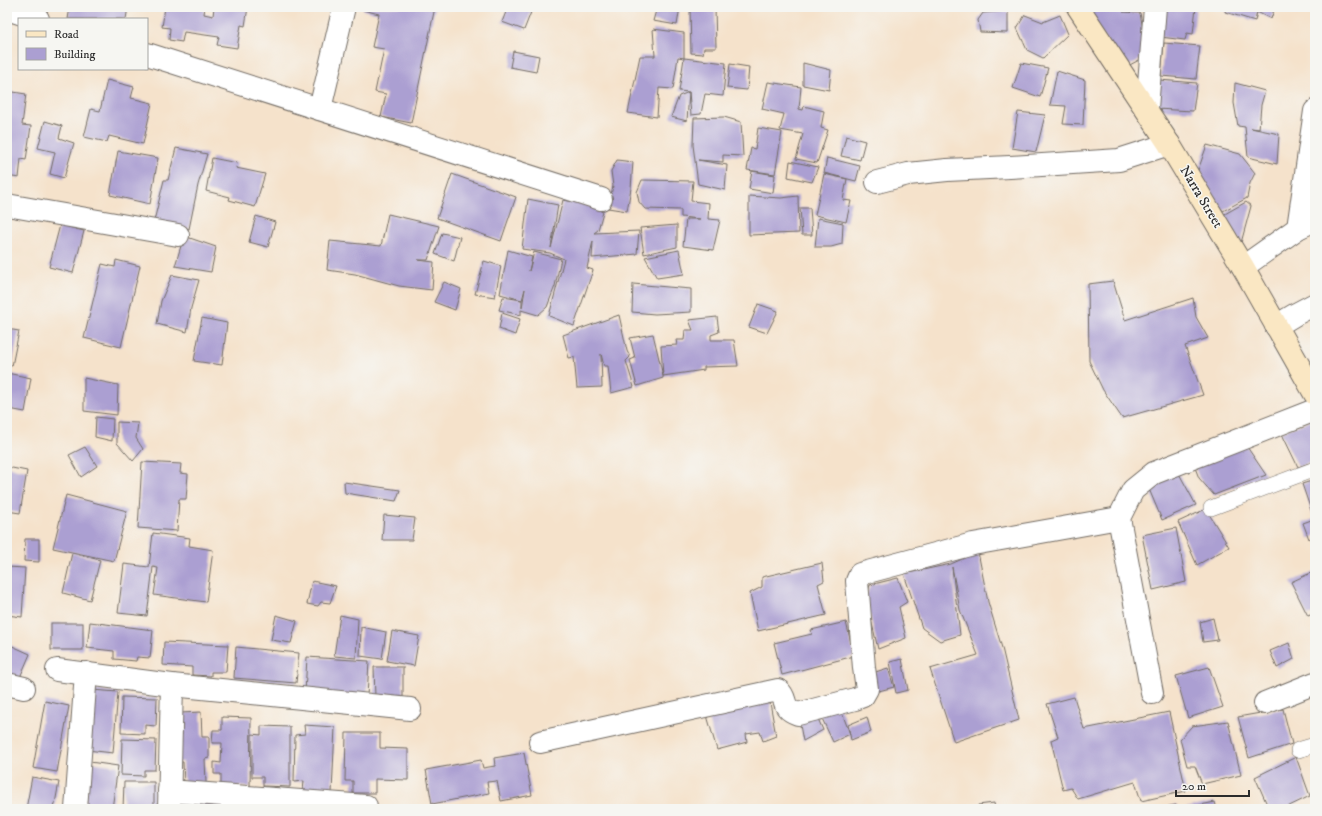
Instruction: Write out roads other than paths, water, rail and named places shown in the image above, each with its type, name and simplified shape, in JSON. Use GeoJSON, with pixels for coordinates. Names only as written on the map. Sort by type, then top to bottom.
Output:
{"type":"FeatureCollection","features":[{"type":"Feature","properties":{"kind":"street"},"geometry":{"type":"LineString","coordinates":[[320,109],[344,7]]}},
{"type":"Feature","properties":{"kind":"street","name":"Narra Street"},"geometry":{"type":"LineString","coordinates":[[1078,7],[1169,144],[1243,267],[1315,394]]}},
{"type":"Feature","properties":{"kind":"street"},"geometry":{"type":"LineString","coordinates":[[1147,109],[1155,7]]}},
{"type":"Feature","properties":{"kind":"street"},"geometry":{"type":"LineString","coordinates":[[7,9],[35,18]]}},
{"type":"Feature","properties":{"kind":"street"},"geometry":{"type":"LineString","coordinates":[[148,54],[601,199]]}},
{"type":"Feature","properties":{"kind":"street"},"geometry":{"type":"LineString","coordinates":[[1243,267],[1307,224],[1315,111]]}},
{"type":"Feature","properties":{"kind":"street"},"geometry":{"type":"LineString","coordinates":[[877,182],[908,174],[947,170],[1010,168],[1119,160],[1169,144]]}},
{"type":"Feature","properties":{"kind":"street"},"geometry":{"type":"LineString","coordinates":[[7,205],[178,235]]}},
{"type":"Feature","properties":{"kind":"street"},"geometry":{"type":"LineString","coordinates":[[1276,326],[1315,304]]}},
{"type":"Feature","properties":{"kind":"street"},"geometry":{"type":"LineString","coordinates":[[1152,693],[1119,518],[1133,490],[1154,473],[1315,410]]}},
{"type":"Feature","properties":{"kind":"street"},"geometry":{"type":"LineString","coordinates":[[540,742],[778,690],[782,693],[785,705],[789,711],[798,714],[863,696],[867,689],[856,581],[860,574],[973,544],[1119,518]]}},
{"type":"Feature","properties":{"kind":"street"},"geometry":{"type":"LineString","coordinates":[[58,670],[172,685],[410,709]]}},
{"type":"Feature","properties":{"kind":"street"},"geometry":{"type":"LineString","coordinates":[[76,809],[86,673]]}},
{"type":"Feature","properties":{"kind":"street"},"geometry":{"type":"LineString","coordinates":[[1265,703],[1315,683]]}},
{"type":"Feature","properties":{"kind":"street"},"geometry":{"type":"LineString","coordinates":[[172,685],[169,800],[366,806]]}},
{"type":"Feature","properties":{"kind":"lane"},"geometry":{"type":"LineString","coordinates":[[1211,508],[1315,469]]}},
{"type":"Feature","properties":{"kind":"lane"},"geometry":{"type":"LineString","coordinates":[[1298,750],[1315,745]]}}]}
